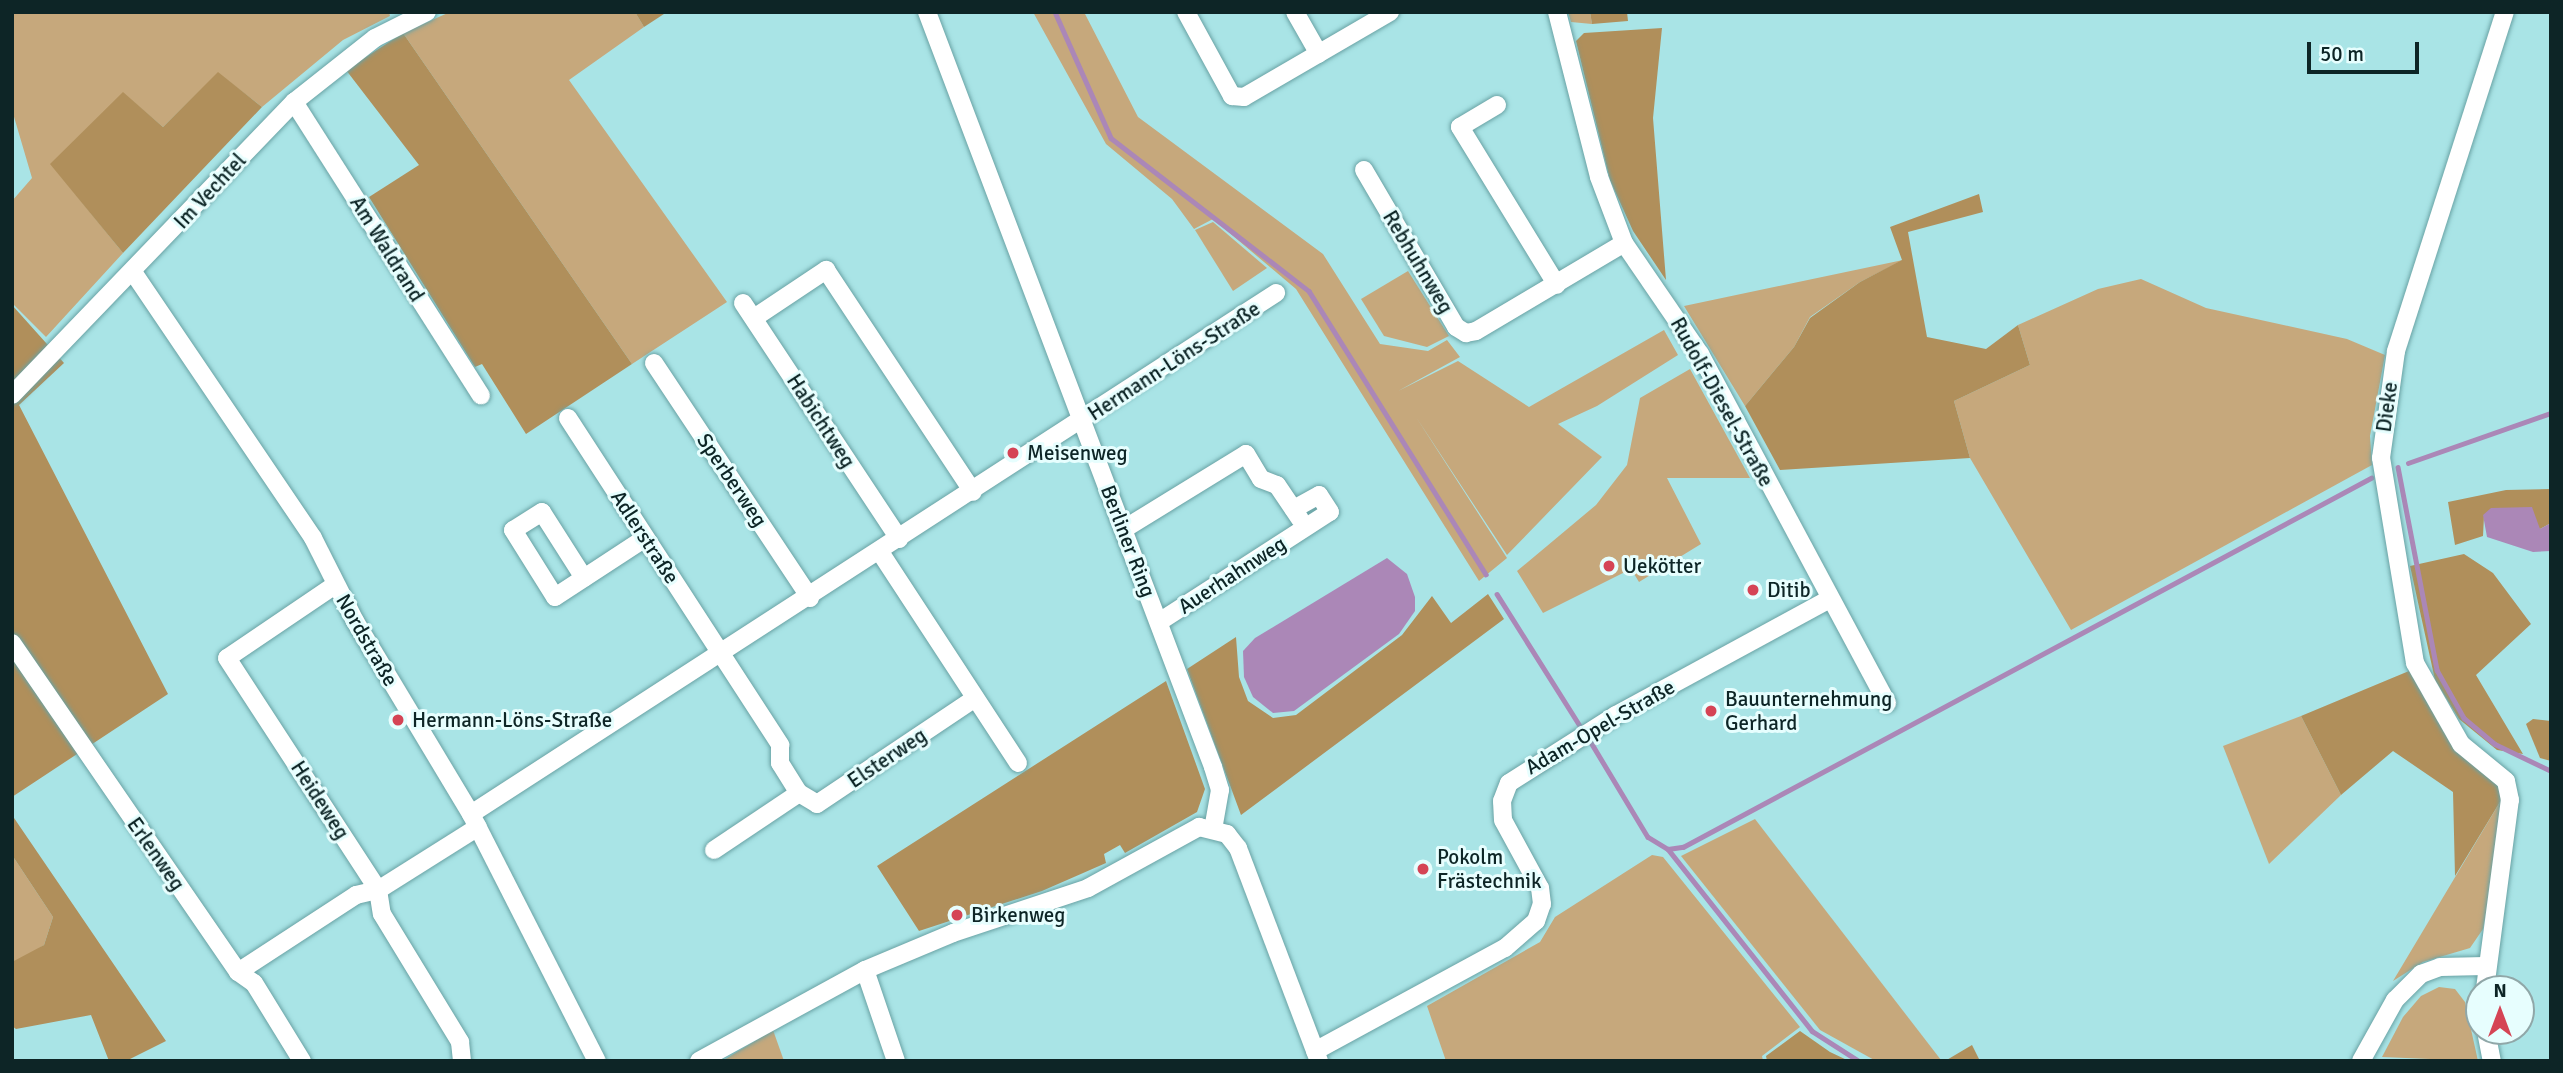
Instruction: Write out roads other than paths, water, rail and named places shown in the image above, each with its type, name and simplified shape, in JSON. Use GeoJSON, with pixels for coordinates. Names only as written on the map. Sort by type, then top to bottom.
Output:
{"type":"FeatureCollection","features":[{"type":"Feature","properties":{"kind":"street","name":"Im Vechtel"},"geometry":{"type":"LineString","coordinates":[[12,395],[294,102],[375,38],[427,12]]}},
{"type":"Feature","properties":{"kind":"street","name":"Berliner Ring"},"geometry":{"type":"LineString","coordinates":[[926,12],[1124,529],[1220,790],[1213,828]]}},
{"type":"Feature","properties":{"kind":"street"},"geometry":{"type":"LineString","coordinates":[[1186,12],[1232,96],[1244,97],[1390,12]]}},
{"type":"Feature","properties":{"kind":"street"},"geometry":{"type":"LineString","coordinates":[[1295,12],[1319,54]]}},
{"type":"Feature","properties":{"kind":"street","name":"Rudolf-Diesel-Straße"},"geometry":{"type":"LineString","coordinates":[[1557,12],[1599,177],[1624,243],[1700,354],[1887,703]]}},
{"type":"Feature","properties":{"kind":"street","name":"Dieke"},"geometry":{"type":"LineString","coordinates":[[2485,965],[2508,839],[2506,781],[2474,759],[2461,744],[2415,663],[2381,458],[2396,351],[2505,12]]}},
{"type":"Feature","properties":{"kind":"street","name":"Am Waldrand"},"geometry":{"type":"LineString","coordinates":[[294,102],[481,396]]}},
{"type":"Feature","properties":{"kind":"street"},"geometry":{"type":"LineString","coordinates":[[1497,105],[1460,127],[1557,285]]}},
{"type":"Feature","properties":{"kind":"street","name":"Rebhuhnweg"},"geometry":{"type":"LineString","coordinates":[[1364,170],[1456,327],[1466,333],[1476,331],[1557,285],[1624,243]]}},
{"type":"Feature","properties":{"kind":"street"},"geometry":{"type":"LineString","coordinates":[[754,318],[826,270],[973,492]]}},
{"type":"Feature","properties":{"kind":"street","name":"Nordstraße"},"geometry":{"type":"LineString","coordinates":[[132,272],[313,538],[335,585],[475,821],[597,1061]]}},
{"type":"Feature","properties":{"kind":"street","name":"Hermann-Löns-Straße"},"geometry":{"type":"LineString","coordinates":[[238,972],[356,895],[378,890],[475,821],[722,655],[1276,293]]}},
{"type":"Feature","properties":{"kind":"street","name":"Habichtweg"},"geometry":{"type":"LineString","coordinates":[[743,303],[899,539]]}},
{"type":"Feature","properties":{"kind":"street","name":"Sperberweg"},"geometry":{"type":"LineString","coordinates":[[653,363],[810,598]]}},
{"type":"Feature","properties":{"kind":"street","name":"Adlerstraße"},"geometry":{"type":"LineString","coordinates":[[568,418],[722,655]]}},
{"type":"Feature","properties":{"kind":"street","name":"Auerhahnweg"},"geometry":{"type":"LineString","coordinates":[[1124,529],[1246,454],[1261,479],[1277,485],[1306,527]]}},
{"type":"Feature","properties":{"kind":"street","name":"Auerhahnweg"},"geometry":{"type":"LineString","coordinates":[[1159,622],[1330,512],[1319,495],[1294,509]]}},
{"type":"Feature","properties":{"kind":"street"},"geometry":{"type":"LineString","coordinates":[[584,578],[542,512],[513,530],[555,597],[584,578],[645,538]]}},
{"type":"Feature","properties":{"kind":"street"},"geometry":{"type":"LineString","coordinates":[[880,552],[974,699],[1018,762]]}},
{"type":"Feature","properties":{"kind":"street","name":"Heideweg"},"geometry":{"type":"LineString","coordinates":[[335,585],[227,658],[378,890],[382,914],[460,1042],[462,1061]]}},
{"type":"Feature","properties":{"kind":"street","name":"Adam-Opel-Straße"},"geometry":{"type":"LineString","coordinates":[[1317,1056],[1505,948],[1536,921],[1540,888],[1503,820],[1502,801],[1509,783],[1600,724],[1830,599]]}},
{"type":"Feature","properties":{"kind":"street","name":"Erlenweg"},"geometry":{"type":"LineString","coordinates":[[12,643],[238,972],[254,983],[302,1061]]}},
{"type":"Feature","properties":{"kind":"street"},"geometry":{"type":"LineString","coordinates":[[714,850],[799,793],[780,763],[780,745],[722,655]]}},
{"type":"Feature","properties":{"kind":"street","name":"Elsterweg"},"geometry":{"type":"LineString","coordinates":[[799,793],[817,804],[974,699]]}},
{"type":"Feature","properties":{"kind":"street"},"geometry":{"type":"LineString","coordinates":[[699,1061],[865,970],[954,933],[1088,888],[1189,829],[1213,828],[1227,834],[1238,848],[1317,1056]]}},
{"type":"Feature","properties":{"kind":"street"},"geometry":{"type":"LineString","coordinates":[[2361,1061],[2395,1000],[2421,975],[2440,967],[2485,965],[2485,975]]}},
{"type":"Feature","properties":{"kind":"street"},"geometry":{"type":"LineString","coordinates":[[865,970],[896,1061]]}},
{"type":"Feature","properties":{"kind":"waterway"},"geometry":{"type":"LineString","coordinates":[[1055,12],[1111,138],[1309,291],[1486,574]]}},
{"type":"Feature","properties":{"kind":"waterway"},"geometry":{"type":"LineString","coordinates":[[2408,463],[2551,413]]}},
{"type":"Feature","properties":{"kind":"waterway"},"geometry":{"type":"LineString","coordinates":[[2398,467],[2437,670],[2464,718],[2495,744],[2551,771]]}},
{"type":"Feature","properties":{"kind":"waterway"},"geometry":{"type":"LineString","coordinates":[[1589,739],[1648,837],[1668,849],[1683,847],[2371,478]]}},
{"type":"Feature","properties":{"kind":"waterway"},"geometry":{"type":"LineString","coordinates":[[1497,594],[1584,732]]}},
{"type":"Feature","properties":{"kind":"waterway"},"geometry":{"type":"LineString","coordinates":[[1668,849],[1812,1031],[1859,1061]]}},
{"type":"Feature","properties":{"kind":"place","name":"Meisenweg"},"geometry":{"type":"Point","coordinates":[1013,453]}},
{"type":"Feature","properties":{"kind":"place","name":"Uekötter"},"geometry":{"type":"Point","coordinates":[1609,566]}},
{"type":"Feature","properties":{"kind":"place","name":"Ditib"},"geometry":{"type":"Point","coordinates":[1753,590]}},
{"type":"Feature","properties":{"kind":"place","name":"Bauunternehmung Gerhard"},"geometry":{"type":"Point","coordinates":[1711,711]}},
{"type":"Feature","properties":{"kind":"place","name":"Hermann-Löns-Straße"},"geometry":{"type":"Point","coordinates":[398,720]}},
{"type":"Feature","properties":{"kind":"place","name":"Pokolm Frästechnik"},"geometry":{"type":"Point","coordinates":[1423,869]}},
{"type":"Feature","properties":{"kind":"place","name":"Birkenweg"},"geometry":{"type":"Point","coordinates":[957,915]}}]}
